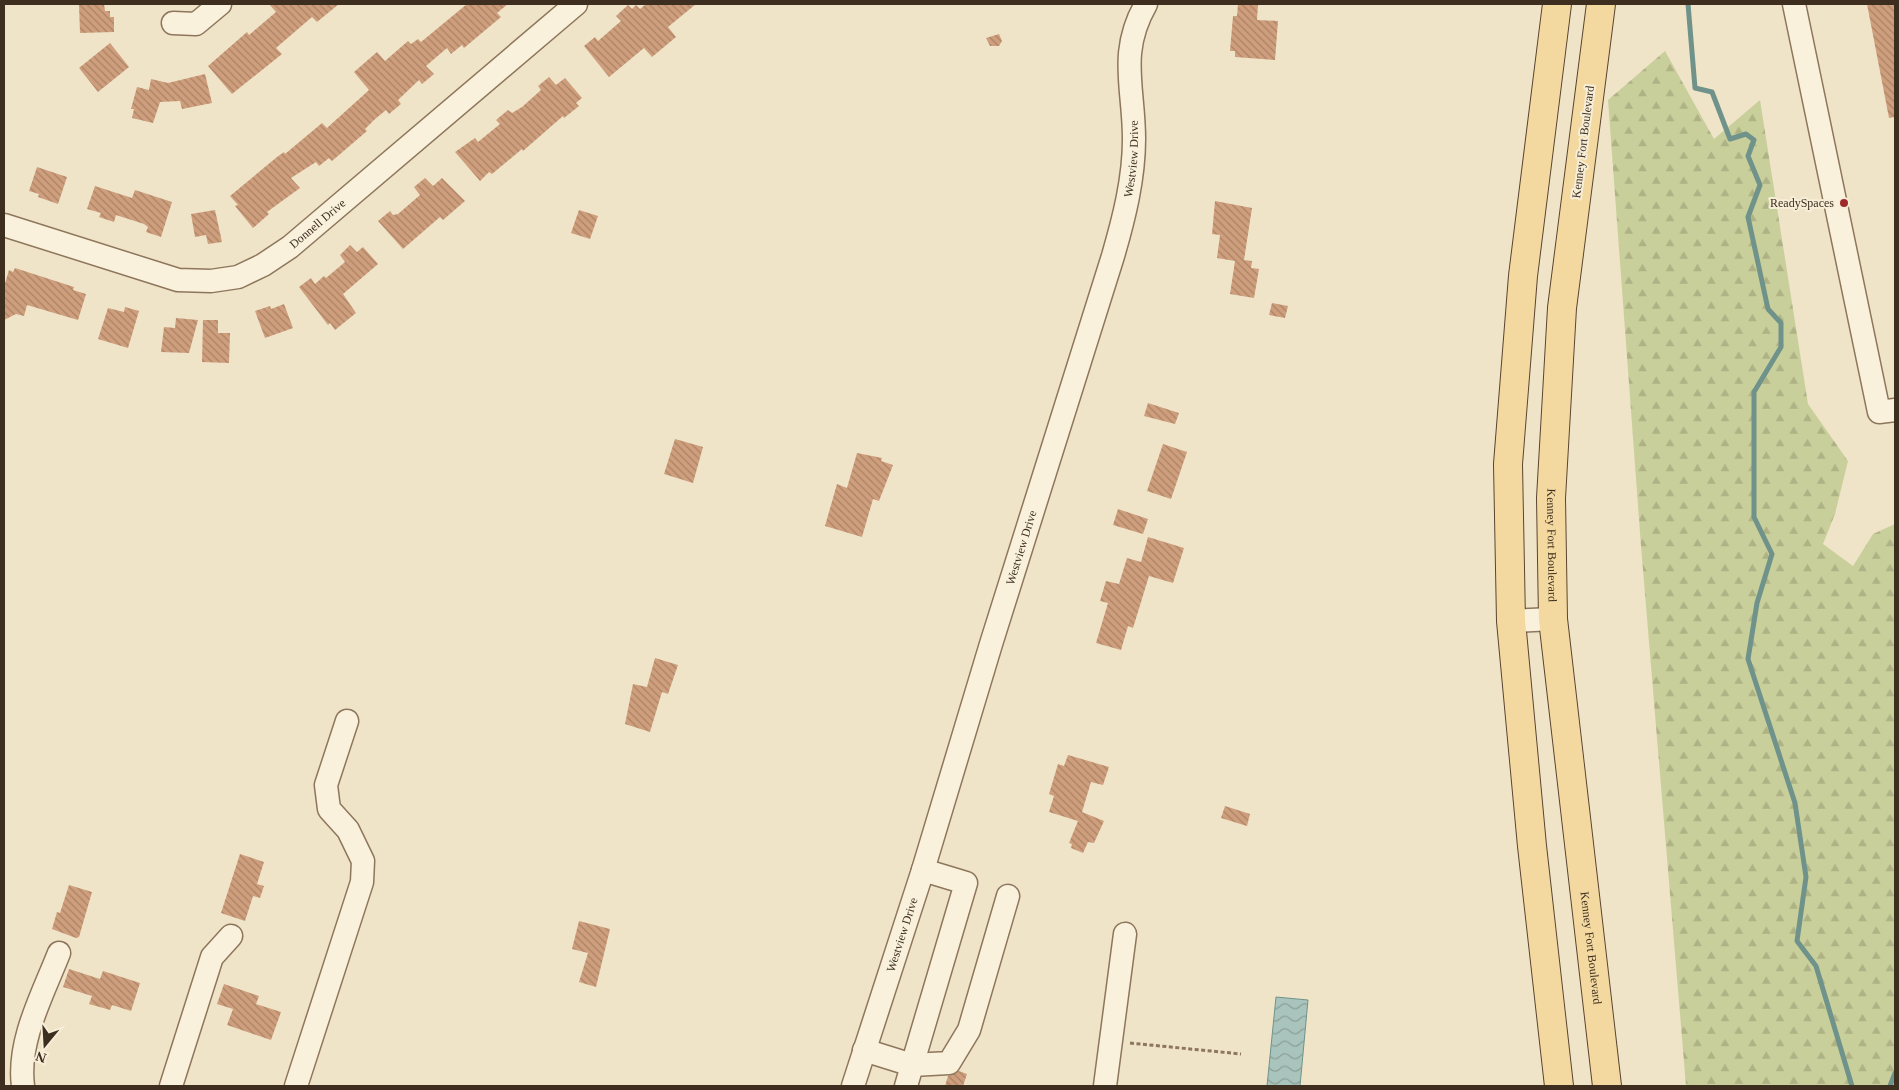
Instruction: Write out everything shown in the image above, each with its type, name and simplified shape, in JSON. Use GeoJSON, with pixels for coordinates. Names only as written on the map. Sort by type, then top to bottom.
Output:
{"type":"FeatureCollection","features":[{"type":"Feature","properties":{"kind":"main road"},"geometry":{"type":"LineString","coordinates":[[1557,4],[1523,276],[1508,464],[1511,621],[1532,846],[1559,1086]]}},
{"type":"Feature","properties":{"kind":"main road","name":"Kenney Fort Boulevard"},"geometry":{"type":"LineString","coordinates":[[1601,4],[1562,308],[1551,498],[1552,618],[1607,1086]]}},
{"type":"Feature","properties":{"kind":"street"},"geometry":{"type":"LineString","coordinates":[[173,23],[196,24],[220,4]]}},
{"type":"Feature","properties":{"kind":"street","name":"Donnell Drive"},"geometry":{"type":"LineString","coordinates":[[4,225],[178,280],[211,281],[238,277],[263,265],[290,247],[576,4]]}},
{"type":"Feature","properties":{"kind":"street","name":"Westview Drive"},"geometry":{"type":"LineString","coordinates":[[853,1086],[924,870],[990,644],[1114,256],[1126,210],[1132,171],[1134,138],[1129,49],[1138,19],[1146,4]]}},
{"type":"Feature","properties":{"kind":"street"},"geometry":{"type":"LineString","coordinates":[[1794,4],[1879,412],[1895,410]]}},
{"type":"Feature","properties":{"kind":"street"},"geometry":{"type":"LineString","coordinates":[[1511,621],[1552,618]]}},
{"type":"Feature","properties":{"kind":"street"},"geometry":{"type":"LineString","coordinates":[[296,1086],[362,882],[363,861],[348,830],[329,809],[326,785],[347,721]]}},
{"type":"Feature","properties":{"kind":"street"},"geometry":{"type":"LineString","coordinates":[[906,1086],[966,883],[924,870]]}},
{"type":"Feature","properties":{"kind":"street"},"geometry":{"type":"LineString","coordinates":[[864,1050],[912,1065],[949,1063],[969,1030],[1008,896]]}},
{"type":"Feature","properties":{"kind":"street"},"geometry":{"type":"LineString","coordinates":[[1105,1086],[1125,934]]}},
{"type":"Feature","properties":{"kind":"street"},"geometry":{"type":"LineString","coordinates":[[170,1086],[212,957],[231,936]]}},
{"type":"Feature","properties":{"kind":"street"},"geometry":{"type":"LineString","coordinates":[[23,1086],[21,1068],[29,1029],[59,952]]}},
{"type":"Feature","properties":{"kind":"path"},"geometry":{"type":"LineString","coordinates":[[1121,1042],[1241,1054]]}},
{"type":"Feature","properties":{"kind":"green space"},"geometry":{"type":"Polygon","coordinates":[[[1665,51],[1714,139],[1760,100],[1808,404],[1848,461],[1835,514],[1823,544],[1853,566],[1873,534],[1895,524],[1895,1086],[1686,1086],[1641,546],[1608,100],[1665,51]]]}},
{"type":"Feature","properties":{"kind":"water"},"geometry":{"type":"Polygon","coordinates":[[[1276,997],[1308,1000],[1300,1086],[1267,1086],[1276,997]]]}},
{"type":"Feature","properties":{"kind":"building"},"geometry":{"type":"Polygon","coordinates":[[[104,4],[105,11],[110,11],[110,17],[114,17],[114,32],[80,33],[79,5],[104,4]]]}},
{"type":"Feature","properties":{"kind":"building"},"geometry":{"type":"Polygon","coordinates":[[[269,4],[339,4],[317,22],[312,17],[276,48],[282,54],[232,94],[208,66],[247,32],[249,35],[276,12],[269,4]]]}},
{"type":"Feature","properties":{"kind":"building"},"geometry":{"type":"Polygon","coordinates":[[[467,4],[508,4],[497,13],[501,17],[464,48],[462,45],[451,54],[447,48],[426,66],[434,74],[422,84],[419,80],[398,100],[401,104],[389,114],[386,110],[365,129],[367,131],[332,161],[329,158],[319,166],[316,162],[291,178],[300,188],[267,212],[269,214],[253,228],[235,206],[238,205],[230,196],[322,123],[327,128],[369,90],[354,72],[377,52],[385,61],[408,41],[411,44],[418,39],[421,42],[467,4]]]}},
{"type":"Feature","properties":{"kind":"building"},"geometry":{"type":"Polygon","coordinates":[[[646,4],[696,4],[668,27],[676,37],[652,57],[644,48],[609,77],[584,46],[595,37],[598,41],[621,21],[616,16],[628,5],[632,9],[636,5],[640,9],[646,4]]]}},
{"type":"Feature","properties":{"kind":"building"},"geometry":{"type":"Polygon","coordinates":[[[1238,4],[1258,4],[1257,20],[1278,21],[1275,60],[1235,57],[1235,51],[1230,51],[1233,16],[1237,16],[1238,4]]]}},
{"type":"Feature","properties":{"kind":"building"},"geometry":{"type":"Polygon","coordinates":[[[1867,4],[1895,4],[1895,117],[1889,118],[1867,4]]]}},
{"type":"Feature","properties":{"kind":"building"},"geometry":{"type":"Polygon","coordinates":[[[999,34],[1002,41],[999,46],[990,46],[986,38],[999,34]]]}},
{"type":"Feature","properties":{"kind":"building"},"geometry":{"type":"Polygon","coordinates":[[[110,43],[129,67],[98,92],[79,68],[110,43]]]}},
{"type":"Feature","properties":{"kind":"building"},"geometry":{"type":"Polygon","coordinates":[[[205,74],[212,103],[182,109],[180,101],[160,102],[153,123],[132,118],[134,109],[131,109],[137,87],[149,90],[151,79],[168,83],[205,74]]]}},
{"type":"Feature","properties":{"kind":"building"},"geometry":{"type":"Polygon","coordinates":[[[549,77],[556,85],[565,78],[582,98],[576,103],[579,106],[564,118],[563,116],[523,151],[522,149],[492,174],[489,172],[480,181],[455,152],[475,138],[478,142],[500,124],[496,120],[508,110],[512,113],[522,107],[541,90],[538,86],[549,77]]]}},
{"type":"Feature","properties":{"kind":"building"},"geometry":{"type":"Polygon","coordinates":[[[37,167],[67,177],[58,204],[38,197],[39,194],[29,191],[37,167]]]}},
{"type":"Feature","properties":{"kind":"building"},"geometry":{"type":"Polygon","coordinates":[[[425,178],[433,186],[442,178],[465,201],[443,220],[440,217],[403,249],[378,221],[390,211],[393,215],[398,214],[420,195],[414,187],[425,178]]]}},
{"type":"Feature","properties":{"kind":"building"},"geometry":{"type":"Polygon","coordinates":[[[95,186],[132,198],[135,190],[172,202],[161,237],[146,232],[148,227],[144,224],[116,215],[114,222],[99,217],[101,213],[87,209],[95,186]]]}},
{"type":"Feature","properties":{"kind":"building"},"geometry":{"type":"Polygon","coordinates":[[[1215,201],[1252,208],[1244,260],[1252,261],[1251,268],[1259,269],[1254,298],[1230,294],[1235,261],[1217,258],[1220,235],[1212,234],[1215,201]]]}},
{"type":"Feature","properties":{"kind":"building"},"geometry":{"type":"Polygon","coordinates":[[[215,210],[222,242],[208,244],[206,235],[195,237],[191,214],[215,210]]]}},
{"type":"Feature","properties":{"kind":"building"},"geometry":{"type":"Polygon","coordinates":[[[579,210],[598,216],[590,239],[571,233],[579,210]]]}},
{"type":"Feature","properties":{"kind":"building"},"geometry":{"type":"Polygon","coordinates":[[[350,245],[357,252],[363,247],[378,264],[343,294],[356,313],[335,330],[330,323],[328,325],[299,287],[311,278],[315,284],[324,276],[326,278],[345,262],[340,255],[350,245]]]}},
{"type":"Feature","properties":{"kind":"building"},"geometry":{"type":"Polygon","coordinates":[[[15,268],[74,287],[73,290],[86,294],[78,320],[27,305],[24,316],[16,314],[4,320],[4,287],[9,270],[13,272],[15,268]]]}},
{"type":"Feature","properties":{"kind":"building"},"geometry":{"type":"Polygon","coordinates":[[[1272,303],[1288,306],[1285,318],[1269,315],[1272,303]]]}},
{"type":"Feature","properties":{"kind":"building"},"geometry":{"type":"Polygon","coordinates":[[[284,304],[293,328],[265,338],[255,311],[270,306],[271,309],[284,304]]]}},
{"type":"Feature","properties":{"kind":"building"},"geometry":{"type":"Polygon","coordinates":[[[125,307],[139,311],[128,348],[98,339],[108,308],[124,312],[125,307]]]}},
{"type":"Feature","properties":{"kind":"building"},"geometry":{"type":"Polygon","coordinates":[[[176,318],[198,320],[189,353],[161,352],[164,327],[175,328],[176,318]]]}},
{"type":"Feature","properties":{"kind":"building"},"geometry":{"type":"Polygon","coordinates":[[[203,320],[218,320],[218,333],[230,333],[229,363],[202,362],[203,320]]]}},
{"type":"Feature","properties":{"kind":"building"},"geometry":{"type":"Polygon","coordinates":[[[1148,403],[1179,413],[1175,424],[1144,416],[1148,403]]]}},
{"type":"Feature","properties":{"kind":"building"},"geometry":{"type":"Polygon","coordinates":[[[675,439],[703,447],[693,483],[664,474],[675,439]]]}},
{"type":"Feature","properties":{"kind":"building"},"geometry":{"type":"Polygon","coordinates":[[[1163,444],[1187,452],[1171,499],[1147,491],[1163,444]]]}},
{"type":"Feature","properties":{"kind":"building"},"geometry":{"type":"Polygon","coordinates":[[[857,453],[882,458],[881,461],[893,465],[879,501],[873,499],[862,537],[825,526],[837,484],[847,488],[857,453]]]}},
{"type":"Feature","properties":{"kind":"building"},"geometry":{"type":"Polygon","coordinates":[[[1118,509],[1148,519],[1143,534],[1113,525],[1118,509]]]}},
{"type":"Feature","properties":{"kind":"building"},"geometry":{"type":"Polygon","coordinates":[[[1148,537],[1184,548],[1173,583],[1149,576],[1133,628],[1128,626],[1121,650],[1096,643],[1108,603],[1100,601],[1106,581],[1119,584],[1127,558],[1141,562],[1148,537]]]}},
{"type":"Feature","properties":{"kind":"building"},"geometry":{"type":"Polygon","coordinates":[[[655,658],[678,665],[668,694],[662,692],[650,732],[625,724],[633,684],[647,687],[655,658]]]}},
{"type":"Feature","properties":{"kind":"building"},"geometry":{"type":"Polygon","coordinates":[[[1068,755],[1109,767],[1103,785],[1091,782],[1082,812],[1104,821],[1094,843],[1088,842],[1083,853],[1071,848],[1072,844],[1069,843],[1078,821],[1049,812],[1054,796],[1049,794],[1058,764],[1064,766],[1068,755]]]}},
{"type":"Feature","properties":{"kind":"building"},"geometry":{"type":"Polygon","coordinates":[[[1225,806],[1250,814],[1247,826],[1221,818],[1225,806]]]}},
{"type":"Feature","properties":{"kind":"building"},"geometry":{"type":"Polygon","coordinates":[[[240,854],[264,862],[257,884],[264,886],[260,898],[253,896],[245,921],[221,913],[240,854]]]}},
{"type":"Feature","properties":{"kind":"building"},"geometry":{"type":"Polygon","coordinates":[[[69,885],[92,892],[79,937],[76,938],[52,929],[57,912],[60,913],[69,885]]]}},
{"type":"Feature","properties":{"kind":"building"},"geometry":{"type":"Polygon","coordinates":[[[579,921],[610,929],[596,987],[579,982],[588,953],[572,949],[579,921]]]}},
{"type":"Feature","properties":{"kind":"building"},"geometry":{"type":"Polygon","coordinates":[[[69,969],[100,979],[103,971],[140,983],[131,1011],[112,1005],[110,1010],[89,1004],[92,996],[63,987],[69,969]]]}},
{"type":"Feature","properties":{"kind":"building"},"geometry":{"type":"Polygon","coordinates":[[[224,984],[259,996],[256,1004],[281,1012],[271,1040],[227,1025],[233,1009],[217,1004],[224,984]]]}},
{"type":"Feature","properties":{"kind":"building"},"geometry":{"type":"Polygon","coordinates":[[[959,1071],[967,1074],[963,1086],[945,1086],[948,1076],[959,1071]]]}},
{"type":"Feature","properties":{"kind":"waterway"},"geometry":{"type":"LineString","coordinates":[[1688,4],[1695,88],[1712,92],[1730,139],[1746,134],[1754,140],[1748,156],[1760,185],[1748,217],[1768,309],[1781,323],[1781,347],[1754,392],[1754,517],[1772,554],[1757,603],[1748,659],[1795,803],[1806,877],[1797,941],[1816,966],[1852,1086]]}},
{"type":"Feature","properties":{"kind":"waterway"},"geometry":{"type":"LineString","coordinates":[[1890,1086],[1895,1073]]}},
{"type":"Feature","properties":{"kind":"place","name":"ReadySpaces"},"geometry":{"type":"Point","coordinates":[1844,203]}}]}
